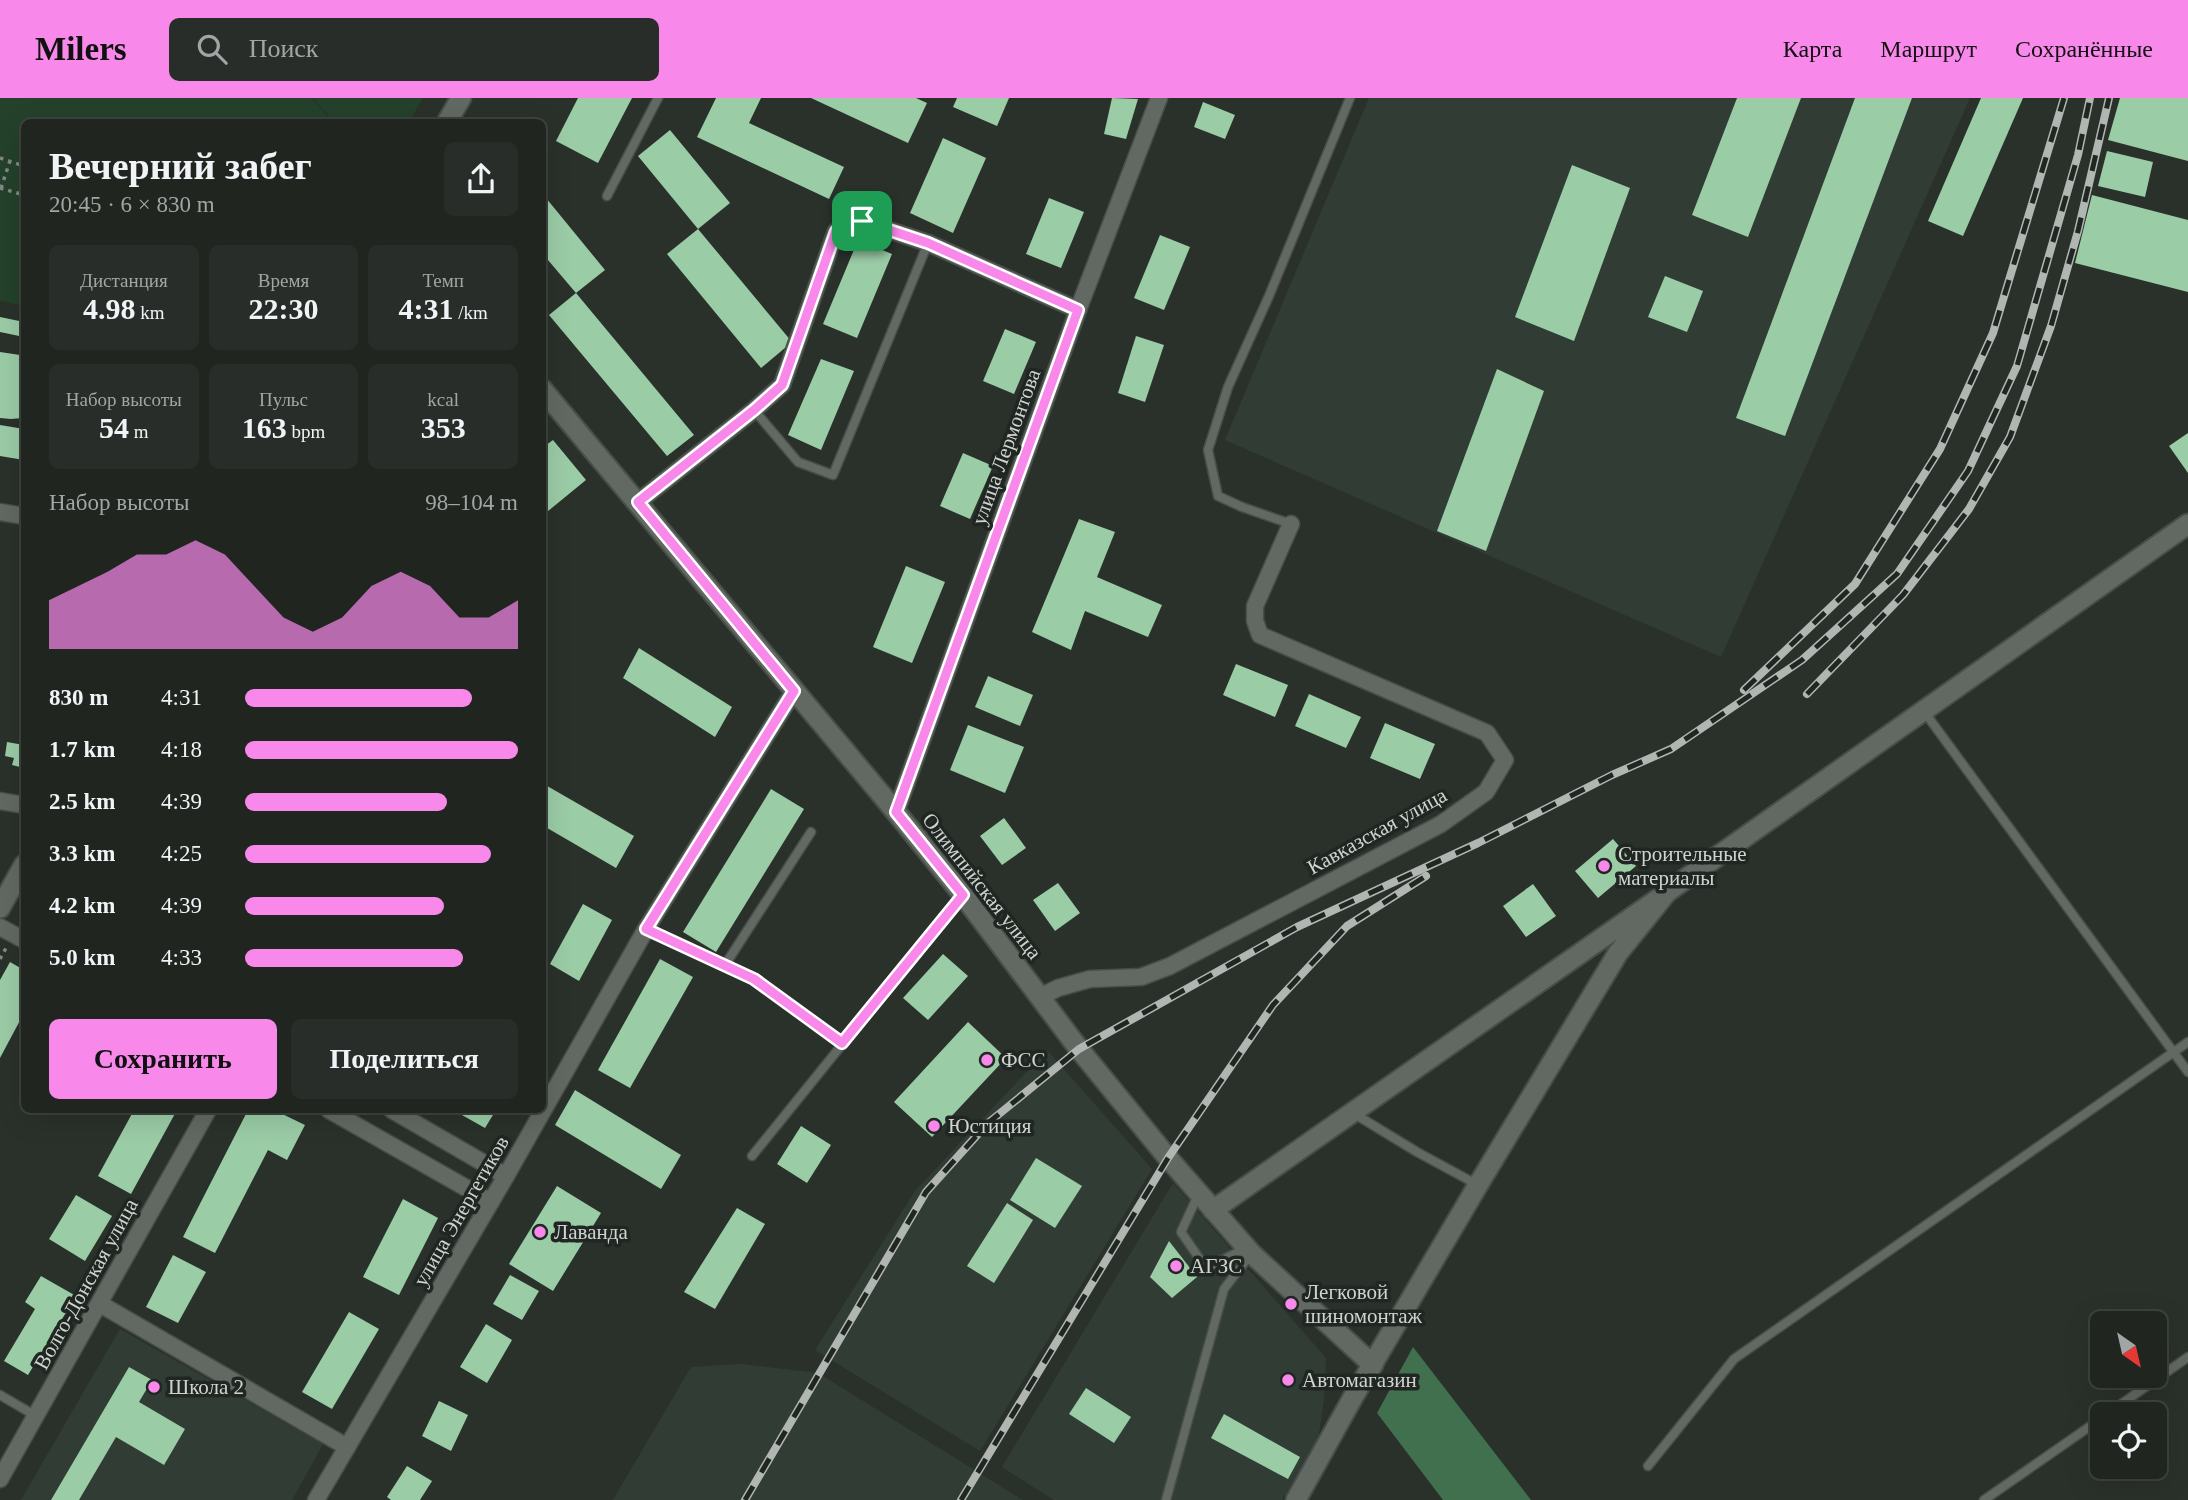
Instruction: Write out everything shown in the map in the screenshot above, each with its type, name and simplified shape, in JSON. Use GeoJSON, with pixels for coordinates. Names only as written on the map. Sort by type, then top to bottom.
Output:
{"type":"FeatureCollection","features":[{"type":"Feature","properties":{"kind":"street"},"geometry":{"type":"LineString","coordinates":[[449,119],[461,98]]}},
{"type":"Feature","properties":{"kind":"street","name":"улица Лермонтова"},"geometry":{"type":"LineString","coordinates":[[896,812],[1078,310],[1159,98]]}},
{"type":"Feature","properties":{"kind":"street"},"geometry":{"type":"LineString","coordinates":[[638,502],[782,385],[836,231],[862,221],[928,243],[1078,310]]}},
{"type":"Feature","properties":{"kind":"street","name":"Олимпийская улица"},"geometry":{"type":"LineString","coordinates":[[546,394],[896,812],[963,895],[1079,1049],[1213,1210],[1249,1251],[1373,1365]]}},
{"type":"Feature","properties":{"kind":"street"},"geometry":{"type":"LineString","coordinates":[[0,512],[21,516]]}},
{"type":"Feature","properties":{"kind":"street","name":"Кавказская улица"},"geometry":{"type":"LineString","coordinates":[[1040,997],[1058,988],[1090,979],[1141,977],[1170,966],[1441,824],[1486,792],[1505,760],[1487,733],[1260,635],[1255,621],[1255,606],[1291,524]]}},
{"type":"Feature","properties":{"kind":"street"},"geometry":{"type":"LineString","coordinates":[[1213,1210],[2188,524]]}},
{"type":"Feature","properties":{"kind":"street","name":"улица Энергетиков"},"geometry":{"type":"LineString","coordinates":[[546,1105],[646,929],[794,691]]}},
{"type":"Feature","properties":{"kind":"street"},"geometry":{"type":"LineString","coordinates":[[0,801],[21,804]]}},
{"type":"Feature","properties":{"kind":"street"},"geometry":{"type":"LineString","coordinates":[[0,908],[18,892]]}},
{"type":"Feature","properties":{"kind":"street"},"geometry":{"type":"LineString","coordinates":[[1296,1500],[1478,1185],[1618,953],[1667,892]]}},
{"type":"Feature","properties":{"kind":"street"},"geometry":{"type":"LineString","coordinates":[[0,927],[21,938]]}},
{"type":"Feature","properties":{"kind":"street","name":"Волго-Донская улица"},"geometry":{"type":"LineString","coordinates":[[0,1479],[206,1113]]}},
{"type":"Feature","properties":{"kind":"street"},"geometry":{"type":"LineString","coordinates":[[334,1113],[491,1202]]}},
{"type":"Feature","properties":{"kind":"street"},"geometry":{"type":"LineString","coordinates":[[397,1113],[506,1176]]}},
{"type":"Feature","properties":{"kind":"street","name":"улица Энергетиков"},"geometry":{"type":"LineString","coordinates":[[316,1500],[542,1113]]}},
{"type":"Feature","properties":{"kind":"street"},"geometry":{"type":"LineString","coordinates":[[100,1304],[347,1447]]}},
{"type":"Feature","properties":{"kind":"lane"},"geometry":{"type":"LineString","coordinates":[[607,196],[658,98]]}},
{"type":"Feature","properties":{"kind":"lane"},"geometry":{"type":"LineString","coordinates":[[1291,524],[1242,508],[1218,496],[1208,450],[1228,387],[1269,296],[1350,98]]}},
{"type":"Feature","properties":{"kind":"lane"},"geometry":{"type":"LineString","coordinates":[[754,410],[798,462],[833,475],[928,243]]}},
{"type":"Feature","properties":{"kind":"lane"},"geometry":{"type":"LineString","coordinates":[[1923,710],[2188,1072]]}},
{"type":"Feature","properties":{"kind":"lane"},"geometry":{"type":"LineString","coordinates":[[724,965],[811,832]]}},
{"type":"Feature","properties":{"kind":"lane"},"geometry":{"type":"LineString","coordinates":[[751,1156],[963,895]]}},
{"type":"Feature","properties":{"kind":"lane"},"geometry":{"type":"LineString","coordinates":[[646,929],[754,979],[842,1043]]}},
{"type":"Feature","properties":{"kind":"lane"},"geometry":{"type":"LineString","coordinates":[[1648,1466],[1734,1359],[2188,1042]]}},
{"type":"Feature","properties":{"kind":"lane"},"geometry":{"type":"LineString","coordinates":[[1351,1112],[1478,1185]]}},
{"type":"Feature","properties":{"kind":"lane"},"geometry":{"type":"LineString","coordinates":[[1199,1193],[1181,1232],[1206,1268],[1249,1251]]}},
{"type":"Feature","properties":{"kind":"lane"},"geometry":{"type":"LineString","coordinates":[[1166,1500],[1224,1289],[1249,1251]]}},
{"type":"Feature","properties":{"kind":"lane"},"geometry":{"type":"LineString","coordinates":[[2124,1402],[2188,1357]]}},
{"type":"Feature","properties":{"kind":"lane"},"geometry":{"type":"LineString","coordinates":[[0,1395],[36,1416]]}},
{"type":"Feature","properties":{"kind":"lane"},"geometry":{"type":"LineString","coordinates":[[1984,1500],[2090,1426]]}},
{"type":"Feature","properties":{"kind":"path"},"geometry":{"type":"LineString","coordinates":[[0,158],[21,165]]}},
{"type":"Feature","properties":{"kind":"path"},"geometry":{"type":"LineString","coordinates":[[10,161],[1,188],[21,194]]}},
{"type":"Feature","properties":{"kind":"shaded area"},"geometry":{"type":"Polygon","coordinates":[[[1369,98],[1970,98],[1721,657],[1225,440],[1369,98]]]}},
{"type":"Feature","properties":{"kind":"shaded area"},"geometry":{"type":"Polygon","coordinates":[[[1047,1050],[1152,1169],[980,1451],[815,1350],[915,1191],[1047,1050]]]}},
{"type":"Feature","properties":{"kind":"shaded area"},"geometry":{"type":"Polygon","coordinates":[[[1173,1183],[1326,1358],[1318,1440],[1282,1500],[1054,1500],[1002,1467],[1173,1183]]]}},
{"type":"Feature","properties":{"kind":"shaded area","name":"Школа 2"},"geometry":{"type":"Polygon","coordinates":[[[120,1329],[323,1444],[292,1500],[21,1500],[120,1329]]]}},
{"type":"Feature","properties":{"kind":"shaded area"},"geometry":{"type":"Polygon","coordinates":[[[741,1364],[818,1373],[1023,1500],[613,1500],[691,1367],[741,1364]]]}},
{"type":"Feature","properties":{"kind":"green space"},"geometry":{"type":"Polygon","coordinates":[[[0,98],[312,98],[330,119],[21,119],[21,305],[0,301],[0,98]]]}},
{"type":"Feature","properties":{"kind":"green space"},"geometry":{"type":"Polygon","coordinates":[[[313,98],[423,98],[411,119],[331,119],[313,98]]]}},
{"type":"Feature","properties":{"kind":"green space"},"geometry":{"type":"Polygon","coordinates":[[[1413,1347],[1531,1500],[1443,1500],[1377,1413],[1413,1347]]]}},
{"type":"Feature","properties":{"kind":"building"},"geometry":{"type":"Polygon","coordinates":[[[578,98],[632,98],[598,163],[556,141],[578,98]]]}},
{"type":"Feature","properties":{"kind":"building"},"geometry":{"type":"Polygon","coordinates":[[[716,98],[761,98],[749,123],[844,167],[829,199],[697,137],[716,98]]]}},
{"type":"Feature","properties":{"kind":"building"},"geometry":{"type":"Polygon","coordinates":[[[811,98],[916,98],[927,103],[908,143],[811,98]]]}},
{"type":"Feature","properties":{"kind":"building"},"geometry":{"type":"Polygon","coordinates":[[[957,98],[1009,98],[997,126],[953,107],[957,98]]]}},
{"type":"Feature","properties":{"kind":"building"},"geometry":{"type":"Polygon","coordinates":[[[1112,98],[1138,99],[1126,139],[1104,134],[1112,98]]]}},
{"type":"Feature","properties":{"kind":"building"},"geometry":{"type":"Polygon","coordinates":[[[1737,98],[1801,98],[1748,237],[1692,215],[1737,98]]]}},
{"type":"Feature","properties":{"kind":"building"},"geometry":{"type":"Polygon","coordinates":[[[1855,98],[1912,98],[1785,436],[1736,418],[1855,98]]]}},
{"type":"Feature","properties":{"kind":"building"},"geometry":{"type":"Polygon","coordinates":[[[1981,98],[2023,98],[1963,236],[1928,221],[1981,98]]]}},
{"type":"Feature","properties":{"kind":"building"},"geometry":{"type":"Polygon","coordinates":[[[2120,98],[2188,98],[2188,161],[2108,140],[2120,98]]]}},
{"type":"Feature","properties":{"kind":"building"},"geometry":{"type":"Polygon","coordinates":[[[1203,102],[1235,115],[1225,139],[1194,127],[1203,102]]]}},
{"type":"Feature","properties":{"kind":"building"},"geometry":{"type":"Polygon","coordinates":[[[670,130],[730,203],[698,229],[638,156],[670,130]]]}},
{"type":"Feature","properties":{"kind":"building"},"geometry":{"type":"Polygon","coordinates":[[[943,138],[986,158],[953,233],[910,213],[943,138]]]}},
{"type":"Feature","properties":{"kind":"building"},"geometry":{"type":"Polygon","coordinates":[[[2107,151],[2153,162],[2145,197],[2098,186],[2107,151]]]}},
{"type":"Feature","properties":{"kind":"building"},"geometry":{"type":"Polygon","coordinates":[[[1572,165],[1630,188],[1574,341],[1515,317],[1572,165]]]}},
{"type":"Feature","properties":{"kind":"building"},"geometry":{"type":"Polygon","coordinates":[[[2092,195],[2188,220],[2188,292],[2075,263],[2092,195]]]}},
{"type":"Feature","properties":{"kind":"building"},"geometry":{"type":"Polygon","coordinates":[[[546,198],[605,270],[576,293],[546,258],[546,198]]]}},
{"type":"Feature","properties":{"kind":"building"},"geometry":{"type":"Polygon","coordinates":[[[1049,198],[1084,212],[1061,268],[1026,254],[1049,198]]]}},
{"type":"Feature","properties":{"kind":"building"},"geometry":{"type":"Polygon","coordinates":[[[698,229],[792,342],[761,368],[667,254],[698,229]]]}},
{"type":"Feature","properties":{"kind":"building"},"geometry":{"type":"Polygon","coordinates":[[[1160,235],[1190,247],[1164,310],[1134,298],[1160,235]]]}},
{"type":"Feature","properties":{"kind":"building"},"geometry":{"type":"Polygon","coordinates":[[[858,240],[892,254],[857,338],[823,324],[858,240]]]}},
{"type":"Feature","properties":{"kind":"building"},"geometry":{"type":"Polygon","coordinates":[[[1665,276],[1703,291],[1687,332],[1648,317],[1665,276]]]}},
{"type":"Feature","properties":{"kind":"building"},"geometry":{"type":"Polygon","coordinates":[[[576,293],[694,435],[667,456],[549,315],[576,293]]]}},
{"type":"Feature","properties":{"kind":"building"},"geometry":{"type":"Polygon","coordinates":[[[0,317],[21,321],[21,336],[0,332],[0,317]]]}},
{"type":"Feature","properties":{"kind":"building"},"geometry":{"type":"Polygon","coordinates":[[[1005,329],[1036,342],[1014,394],[983,381],[1005,329]]]}},
{"type":"Feature","properties":{"kind":"building"},"geometry":{"type":"Polygon","coordinates":[[[1136,336],[1164,345],[1145,402],[1118,393],[1136,336]]]}},
{"type":"Feature","properties":{"kind":"building"},"geometry":{"type":"Polygon","coordinates":[[[0,352],[20,355],[21,418],[0,418],[0,352]]]}},
{"type":"Feature","properties":{"kind":"building"},"geometry":{"type":"Polygon","coordinates":[[[821,359],[854,371],[821,450],[788,435],[821,359]]]}},
{"type":"Feature","properties":{"kind":"building"},"geometry":{"type":"Polygon","coordinates":[[[1497,369],[1544,391],[1486,551],[1437,531],[1497,369]]]}},
{"type":"Feature","properties":{"kind":"building"},"geometry":{"type":"Polygon","coordinates":[[[0,425],[21,428],[21,460],[0,456],[0,425]]]}},
{"type":"Feature","properties":{"kind":"building"},"geometry":{"type":"Polygon","coordinates":[[[2188,433],[2188,473],[2169,446],[2188,433]]]}},
{"type":"Feature","properties":{"kind":"building"},"geometry":{"type":"Polygon","coordinates":[[[553,440],[586,480],[546,513],[546,445],[553,440]]]}},
{"type":"Feature","properties":{"kind":"building"},"geometry":{"type":"Polygon","coordinates":[[[963,453],[993,466],[970,519],[940,506],[963,453]]]}},
{"type":"Feature","properties":{"kind":"building"},"geometry":{"type":"Polygon","coordinates":[[[1079,519],[1115,532],[1097,577],[1162,605],[1148,637],[1085,611],[1071,650],[1032,632],[1079,519]]]}},
{"type":"Feature","properties":{"kind":"building"},"geometry":{"type":"Polygon","coordinates":[[[906,566],[945,582],[912,663],[873,647],[906,566]]]}},
{"type":"Feature","properties":{"kind":"building"},"geometry":{"type":"Polygon","coordinates":[[[639,648],[732,707],[715,737],[623,678],[639,648]]]}},
{"type":"Feature","properties":{"kind":"building"},"geometry":{"type":"Polygon","coordinates":[[[1236,664],[1288,685],[1275,717],[1223,695],[1236,664]]]}},
{"type":"Feature","properties":{"kind":"building"},"geometry":{"type":"Polygon","coordinates":[[[988,676],[1033,695],[1020,726],[975,707],[988,676]]]}},
{"type":"Feature","properties":{"kind":"building"},"geometry":{"type":"Polygon","coordinates":[[[1309,694],[1361,717],[1346,748],[1295,726],[1309,694]]]}},
{"type":"Feature","properties":{"kind":"building"},"geometry":{"type":"Polygon","coordinates":[[[1385,723],[1435,744],[1420,779],[1370,758],[1385,723]]]}},
{"type":"Feature","properties":{"kind":"building"},"geometry":{"type":"Polygon","coordinates":[[[968,725],[1024,747],[1005,793],[950,770],[968,725]]]}},
{"type":"Feature","properties":{"kind":"building"},"geometry":{"type":"Polygon","coordinates":[[[7,742],[21,744],[21,767],[12,765],[14,758],[5,756],[7,742]]]}},
{"type":"Feature","properties":{"kind":"building"},"geometry":{"type":"Polygon","coordinates":[[[546,785],[634,836],[616,868],[546,827],[546,785]]]}},
{"type":"Feature","properties":{"kind":"building"},"geometry":{"type":"Polygon","coordinates":[[[771,789],[804,809],[716,952],[683,932],[771,789]]]}},
{"type":"Feature","properties":{"kind":"building"},"geometry":{"type":"Polygon","coordinates":[[[1004,818],[1026,848],[1002,865],[980,836],[1004,818]]]}},
{"type":"Feature","properties":{"kind":"building"},"geometry":{"type":"Polygon","coordinates":[[[1613,839],[1636,866],[1598,898],[1575,871],[1613,839]]]}},
{"type":"Feature","properties":{"kind":"building"},"geometry":{"type":"Polygon","coordinates":[[[1058,883],[1080,913],[1055,931],[1033,900],[1058,883]]]}},
{"type":"Feature","properties":{"kind":"building"},"geometry":{"type":"Polygon","coordinates":[[[1533,884],[1556,916],[1526,937],[1503,906],[1533,884]]]}},
{"type":"Feature","properties":{"kind":"building"},"geometry":{"type":"Polygon","coordinates":[[[583,904],[612,920],[579,981],[550,964],[583,904]]]}},
{"type":"Feature","properties":{"kind":"building"},"geometry":{"type":"Polygon","coordinates":[[[943,954],[968,976],[928,1020],[903,998],[943,954]]]}},
{"type":"Feature","properties":{"kind":"building"},"geometry":{"type":"Polygon","coordinates":[[[660,959],[693,977],[630,1088],[598,1070],[660,959]]]}},
{"type":"Feature","properties":{"kind":"building"},"geometry":{"type":"Polygon","coordinates":[[[10,962],[21,968],[21,1019],[0,1058],[0,980],[10,962]]]}},
{"type":"Feature","properties":{"kind":"building"},"geometry":{"type":"Polygon","coordinates":[[[968,1022],[1006,1058],[932,1137],[894,1102],[968,1022]]]}},
{"type":"Feature","properties":{"kind":"building"},"geometry":{"type":"Polygon","coordinates":[[[575,1090],[681,1155],[661,1189],[555,1125],[575,1090]]]}},
{"type":"Feature","properties":{"kind":"building"},"geometry":{"type":"Polygon","coordinates":[[[132,1113],[175,1113],[131,1194],[98,1176],[132,1113]]]}},
{"type":"Feature","properties":{"kind":"building"},"geometry":{"type":"Polygon","coordinates":[[[246,1113],[280,1113],[305,1125],[287,1160],[268,1150],[215,1253],[183,1237],[246,1113]]]}},
{"type":"Feature","properties":{"kind":"building"},"geometry":{"type":"Polygon","coordinates":[[[458,1113],[494,1113],[485,1128],[458,1113]]]}},
{"type":"Feature","properties":{"kind":"building"},"geometry":{"type":"Polygon","coordinates":[[[801,1126],[831,1145],[807,1183],[777,1164],[801,1126]]]}},
{"type":"Feature","properties":{"kind":"building"},"geometry":{"type":"Polygon","coordinates":[[[1036,1158],[1082,1186],[1055,1228],[1010,1200],[1036,1158]]]}},
{"type":"Feature","properties":{"kind":"building"},"geometry":{"type":"Polygon","coordinates":[[[557,1186],[601,1213],[553,1291],[509,1264],[557,1186]]]}},
{"type":"Feature","properties":{"kind":"building"},"geometry":{"type":"Polygon","coordinates":[[[76,1195],[112,1216],[85,1261],[49,1239],[76,1195]]]}},
{"type":"Feature","properties":{"kind":"building"},"geometry":{"type":"Polygon","coordinates":[[[403,1199],[438,1218],[399,1295],[363,1277],[403,1199]]]}},
{"type":"Feature","properties":{"kind":"building"},"geometry":{"type":"Polygon","coordinates":[[[1007,1203],[1033,1220],[994,1283],[967,1266],[1007,1203]]]}},
{"type":"Feature","properties":{"kind":"building"},"geometry":{"type":"Polygon","coordinates":[[[737,1208],[765,1224],[715,1309],[684,1292],[737,1208]]]}},
{"type":"Feature","properties":{"kind":"building"},"geometry":{"type":"Polygon","coordinates":[[[1169,1241],[1197,1277],[1172,1298],[1150,1277],[1169,1241]]]}},
{"type":"Feature","properties":{"kind":"building"},"geometry":{"type":"Polygon","coordinates":[[[173,1255],[206,1272],[178,1323],[146,1307],[173,1255]]]}},
{"type":"Feature","properties":{"kind":"building"},"geometry":{"type":"Polygon","coordinates":[[[510,1275],[539,1291],[522,1320],[493,1304],[510,1275]]]}},
{"type":"Feature","properties":{"kind":"building"},"geometry":{"type":"Polygon","coordinates":[[[41,1276],[76,1296],[28,1375],[4,1361],[35,1309],[25,1302],[41,1276]]]}},
{"type":"Feature","properties":{"kind":"building"},"geometry":{"type":"Polygon","coordinates":[[[349,1312],[379,1329],[332,1409],[302,1392],[349,1312]]]}},
{"type":"Feature","properties":{"kind":"building"},"geometry":{"type":"Polygon","coordinates":[[[486,1324],[512,1340],[487,1383],[460,1367],[486,1324]]]}},
{"type":"Feature","properties":{"kind":"building"},"geometry":{"type":"Polygon","coordinates":[[[129,1367],[152,1380],[139,1402],[185,1429],[164,1465],[116,1437],[79,1500],[51,1500],[129,1367]]]}},
{"type":"Feature","properties":{"kind":"building"},"geometry":{"type":"Polygon","coordinates":[[[1086,1388],[1131,1417],[1114,1443],[1069,1414],[1086,1388]]]}},
{"type":"Feature","properties":{"kind":"building"},"geometry":{"type":"Polygon","coordinates":[[[439,1401],[468,1415],[451,1451],[422,1436],[439,1401]]]}},
{"type":"Feature","properties":{"kind":"building"},"geometry":{"type":"Polygon","coordinates":[[[1224,1414],[1300,1457],[1288,1479],[1211,1438],[1224,1414]]]}},
{"type":"Feature","properties":{"kind":"building"},"geometry":{"type":"Polygon","coordinates":[[[407,1466],[432,1481],[420,1500],[391,1500],[387,1497],[407,1466]]]}},
{"type":"Feature","properties":{"kind":"railway"},"geometry":{"type":"LineString","coordinates":[[1744,690],[1855,584],[1940,449],[1993,333],[2064,98]]}},
{"type":"Feature","properties":{"kind":"railway"},"geometry":{"type":"LineString","coordinates":[[745,1500],[926,1192],[988,1123],[1079,1049],[1297,927],[1671,749],[1802,660],[1897,574],[1968,471],[2017,366],[2078,155],[2090,98]]}},
{"type":"Feature","properties":{"kind":"railway"},"geometry":{"type":"LineString","coordinates":[[1807,694],[1903,595],[1969,509],[2010,437],[2051,326],[2078,231],[2109,98]]}},
{"type":"Feature","properties":{"kind":"railway"},"geometry":{"type":"LineString","coordinates":[[961,1500],[1168,1158],[1273,1005],[1347,926],[1426,876]]}},
{"type":"Feature","properties":{"kind":"place","name":"Строительные материалы"},"geometry":{"type":"Point","coordinates":[1604,866]}},
{"type":"Feature","properties":{"kind":"place","name":"ФСС"},"geometry":{"type":"Point","coordinates":[987,1060]}},
{"type":"Feature","properties":{"kind":"place","name":"Юстиция"},"geometry":{"type":"Point","coordinates":[934,1126]}},
{"type":"Feature","properties":{"kind":"place","name":"Лаванда"},"geometry":{"type":"Point","coordinates":[540,1232]}},
{"type":"Feature","properties":{"kind":"place","name":"АГЗС"},"geometry":{"type":"Point","coordinates":[1176,1266]}},
{"type":"Feature","properties":{"kind":"place","name":"Легковой шиномонтаж"},"geometry":{"type":"Point","coordinates":[1291,1304]}},
{"type":"Feature","properties":{"kind":"place","name":"Автомагазин"},"geometry":{"type":"Point","coordinates":[1288,1380]}},
{"type":"Feature","properties":{"kind":"place","name":"Школа 2"},"geometry":{"type":"Point","coordinates":[154,1387]}},
{"type":"Feature","properties":{"kind":"route"},"geometry":{"type":"LineString","coordinates":[[862,221],[928,243],[1078,310],[896,812],[963,895],[842,1043],[754,979],[646,929],[794,691],[638,502],[782,385],[836,231],[862,221]]}}]}
